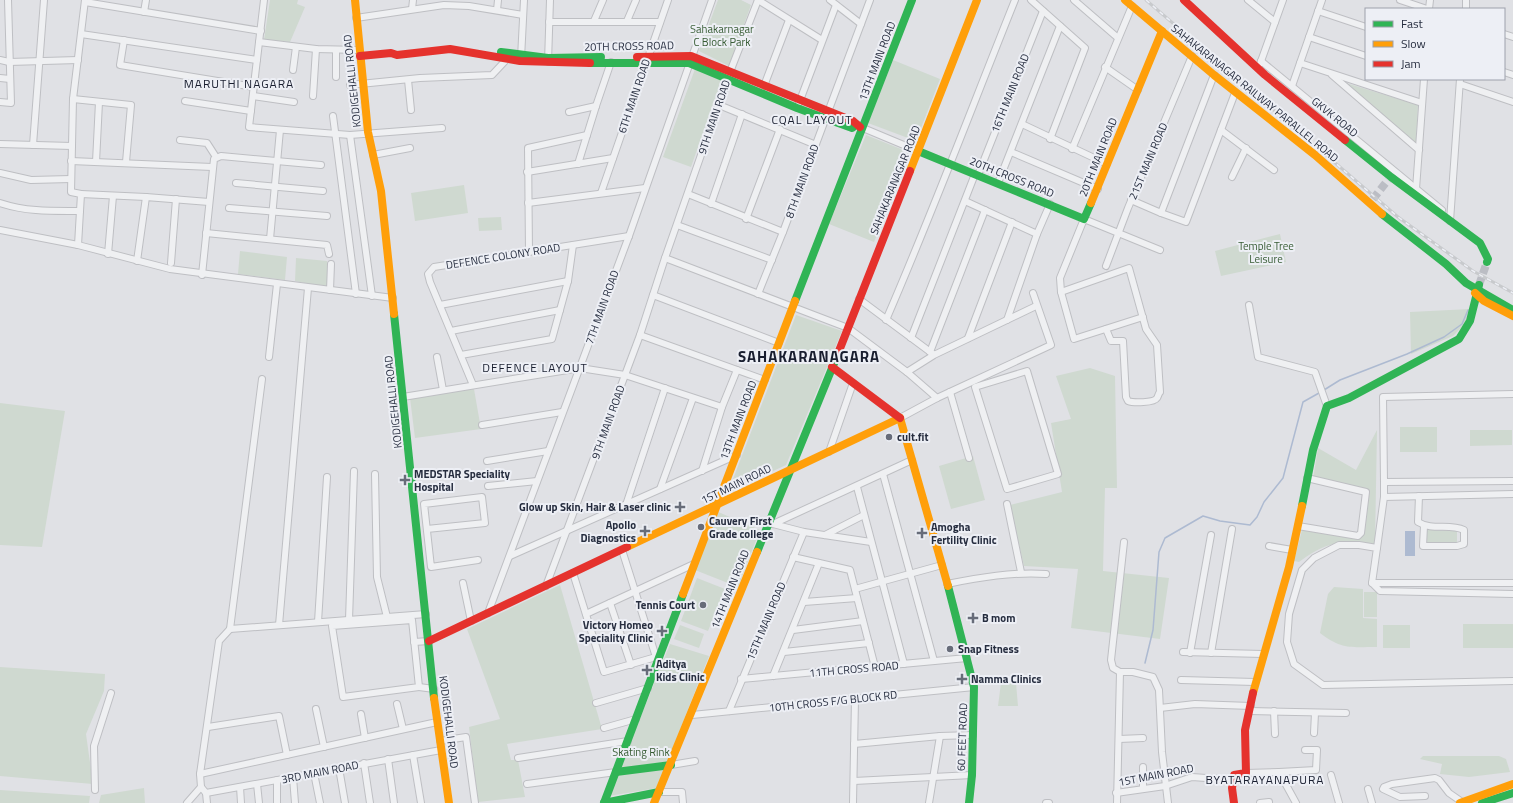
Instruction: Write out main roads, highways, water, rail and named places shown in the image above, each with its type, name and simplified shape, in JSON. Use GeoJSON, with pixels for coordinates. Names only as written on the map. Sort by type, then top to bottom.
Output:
{"type":"FeatureCollection","features":[{"type":"Feature","properties":{"kind":"main road","name":"KODIGEHALLI ROAD"},"geometry":{"type":"LineString","coordinates":[[355,0],[368,132],[380,187],[393,298],[437,722],[449,803]]}},
{"type":"Feature","properties":{"kind":"main road","name":"13TH MAIN ROAD"},"geometry":{"type":"LineString","coordinates":[[603,803],[628,741],[658,657],[716,506],[794,308],[859,126],[912,0]]}},
{"type":"Feature","properties":{"kind":"main road","name":"SAHAKARANAGAR ROAD"},"geometry":{"type":"LineString","coordinates":[[788,470],[848,328],[977,0]]}},
{"type":"Feature","properties":{"kind":"main road","name":"SAHAKARANAGAR RAILWAY PARALLEL ROAD"},"geometry":{"type":"LineString","coordinates":[[1125,0],[1235,93],[1315,155],[1468,284],[1479,290]]}},
{"type":"Feature","properties":{"kind":"main road","name":"GKVK ROAD"},"geometry":{"type":"LineString","coordinates":[[1184,0],[1389,178],[1450,219],[1480,243],[1487,261]]}},
{"type":"Feature","properties":{"kind":"main road","name":"20TH MAIN ROAD"},"geometry":{"type":"LineString","coordinates":[[1084,219],[1098,189],[1162,31]]}},
{"type":"Feature","properties":{"kind":"main road","name":"20TH CROSS ROAD"},"geometry":{"type":"LineString","coordinates":[[391,53],[396,50],[449,44],[521,58],[612,62],[647,59]]}},
{"type":"Feature","properties":{"kind":"main road","name":"20TH CROSS ROAD"},"geometry":{"type":"LineString","coordinates":[[360,53],[391,53],[397,55],[450,49],[507,59],[521,58]]}},
{"type":"Feature","properties":{"kind":"main road","name":"20TH CROSS ROAD"},"geometry":{"type":"LineString","coordinates":[[548,60],[690,60],[827,115],[854,122],[859,126]]}},
{"type":"Feature","properties":{"kind":"main road","name":"20TH CROSS ROAD"},"geometry":{"type":"LineString","coordinates":[[729,76],[764,86],[798,104]]}},
{"type":"Feature","properties":{"kind":"main road","name":"20TH CROSS ROAD"},"geometry":{"type":"LineString","coordinates":[[918,151],[1084,219]]}},
{"type":"Feature","properties":{"kind":"main road"},"geometry":{"type":"LineString","coordinates":[[1479,290],[1513,310]]}},
{"type":"Feature","properties":{"kind":"main road"},"geometry":{"type":"LineString","coordinates":[[1479,290],[1484,302],[1513,316]]}},
{"type":"Feature","properties":{"kind":"main road"},"geometry":{"type":"LineString","coordinates":[[1234,803],[1232,788],[1234,775],[1246,773],[1245,730],[1255,682],[1292,550],[1313,450],[1327,406],[1349,398],[1459,339],[1470,321],[1479,290]]}},
{"type":"Feature","properties":{"kind":"main road"},"geometry":{"type":"LineString","coordinates":[[832,367],[900,418]]}},
{"type":"Feature","properties":{"kind":"main road","name":"1ST MAIN ROAD"},"geometry":{"type":"LineString","coordinates":[[429,641],[900,418]]}},
{"type":"Feature","properties":{"kind":"main road","name":"60 FEET ROAD"},"geometry":{"type":"LineString","coordinates":[[900,418],[942,565],[974,687],[972,775],[969,803]]}},
{"type":"Feature","properties":{"kind":"main road","name":"14TH MAIN ROAD"},"geometry":{"type":"LineString","coordinates":[[656,800],[771,523],[788,470]]}},
{"type":"Feature","properties":{"kind":"main road"},"geometry":{"type":"LineString","coordinates":[[616,772],[671,765]]}},
{"type":"Feature","properties":{"kind":"main road"},"geometry":{"type":"LineString","coordinates":[[1461,803],[1513,784]]}},
{"type":"Feature","properties":{"kind":"main road"},"geometry":{"type":"LineString","coordinates":[[1482,803],[1513,792]]}},
{"type":"Feature","properties":{"kind":"main road"},"geometry":{"type":"LineString","coordinates":[[1494,803],[1513,797]]}},
{"type":"Feature","properties":{"kind":"main road"},"geometry":{"type":"LineString","coordinates":[[603,803],[656,800]]}},
{"type":"Feature","properties":{"kind":"water"},"geometry":{"type":"Polygon","coordinates":[[[1405,531],[1415,531],[1415,556],[1405,556],[1405,531]]]}},
{"type":"Feature","properties":{"kind":"waterway"},"geometry":{"type":"LineString","coordinates":[[1324,390],[1340,380],[1407,354],[1444,337],[1462,324],[1468,310]]}},
{"type":"Feature","properties":{"kind":"waterway"},"geometry":{"type":"LineString","coordinates":[[1145,663],[1153,630],[1159,552],[1165,538],[1203,516],[1220,521],[1250,525],[1257,517],[1264,502],[1283,478],[1303,402],[1319,393]]}},
{"type":"Feature","properties":{"kind":"tunnel"},"geometry":{"type":"LineString","coordinates":[[1373,199],[1388,180]]}},
{"type":"Feature","properties":{"kind":"tunnel"},"geometry":{"type":"LineString","coordinates":[[1479,285],[1487,262]]}},
{"type":"Feature","properties":{"kind":"railway"},"geometry":{"type":"LineString","coordinates":[[1146,0],[1398,217],[1473,271],[1513,293]]}},
{"type":"Feature","properties":{"kind":"place","name":"cult.fit"},"geometry":{"type":"Point","coordinates":[889,437]}},
{"type":"Feature","properties":{"kind":"place","name":"MEDSTAR Speciality Hospital"},"geometry":{"type":"Point","coordinates":[405,480]}},
{"type":"Feature","properties":{"kind":"place","name":"Glow up Skin, Hair & Laser clinic"},"geometry":{"type":"Point","coordinates":[680,507]}},
{"type":"Feature","properties":{"kind":"place","name":"Cauvery First Grade college"},"geometry":{"type":"Point","coordinates":[701,527]}},
{"type":"Feature","properties":{"kind":"place","name":"Apollo Diagnostics"},"geometry":{"type":"Point","coordinates":[645,531]}},
{"type":"Feature","properties":{"kind":"place","name":"Amogha Fertility Clinic"},"geometry":{"type":"Point","coordinates":[922,533]}},
{"type":"Feature","properties":{"kind":"place","name":"Tennis Court"},"geometry":{"type":"Point","coordinates":[703,605]}},
{"type":"Feature","properties":{"kind":"place","name":"B mom"},"geometry":{"type":"Point","coordinates":[973,618]}},
{"type":"Feature","properties":{"kind":"place","name":"Victory Homeo Speciality Clinic"},"geometry":{"type":"Point","coordinates":[662,631]}},
{"type":"Feature","properties":{"kind":"place","name":"Snap Fitness"},"geometry":{"type":"Point","coordinates":[950,649]}},
{"type":"Feature","properties":{"kind":"place","name":"Aditya Kids Clinic"},"geometry":{"type":"Point","coordinates":[647,670]}},
{"type":"Feature","properties":{"kind":"place","name":"Namma Clinics"},"geometry":{"type":"Point","coordinates":[962,679]}},
{"type":"Feature","properties":{"kind":"district","name":"MARUTHI NAGARA"},"geometry":{"type":"Point","coordinates":[239,84]}},
{"type":"Feature","properties":{"kind":"district","name":"CQAL LAYOUT"},"geometry":{"type":"Point","coordinates":[812,120]}},
{"type":"Feature","properties":{"kind":"district","name":"SAHAKARANAGARA"},"geometry":{"type":"Point","coordinates":[809,357]}},
{"type":"Feature","properties":{"kind":"district","name":"DEFENCE LAYOUT"},"geometry":{"type":"Point","coordinates":[535,368]}},
{"type":"Feature","properties":{"kind":"district","name":"BYATARAYANAPURA"},"geometry":{"type":"Point","coordinates":[1265,780]}},
{"type":"Feature","properties":{"kind":"park label","name":"Sahakarnagar C Block Park"},"geometry":{"type":"Point","coordinates":[722,35]}},
{"type":"Feature","properties":{"kind":"park label","name":"Temple Tree Leisure"},"geometry":{"type":"Point","coordinates":[1266,252]}},
{"type":"Feature","properties":{"kind":"park label","name":"Skating Rink"},"geometry":{"type":"Point","coordinates":[641,752]}}]}
